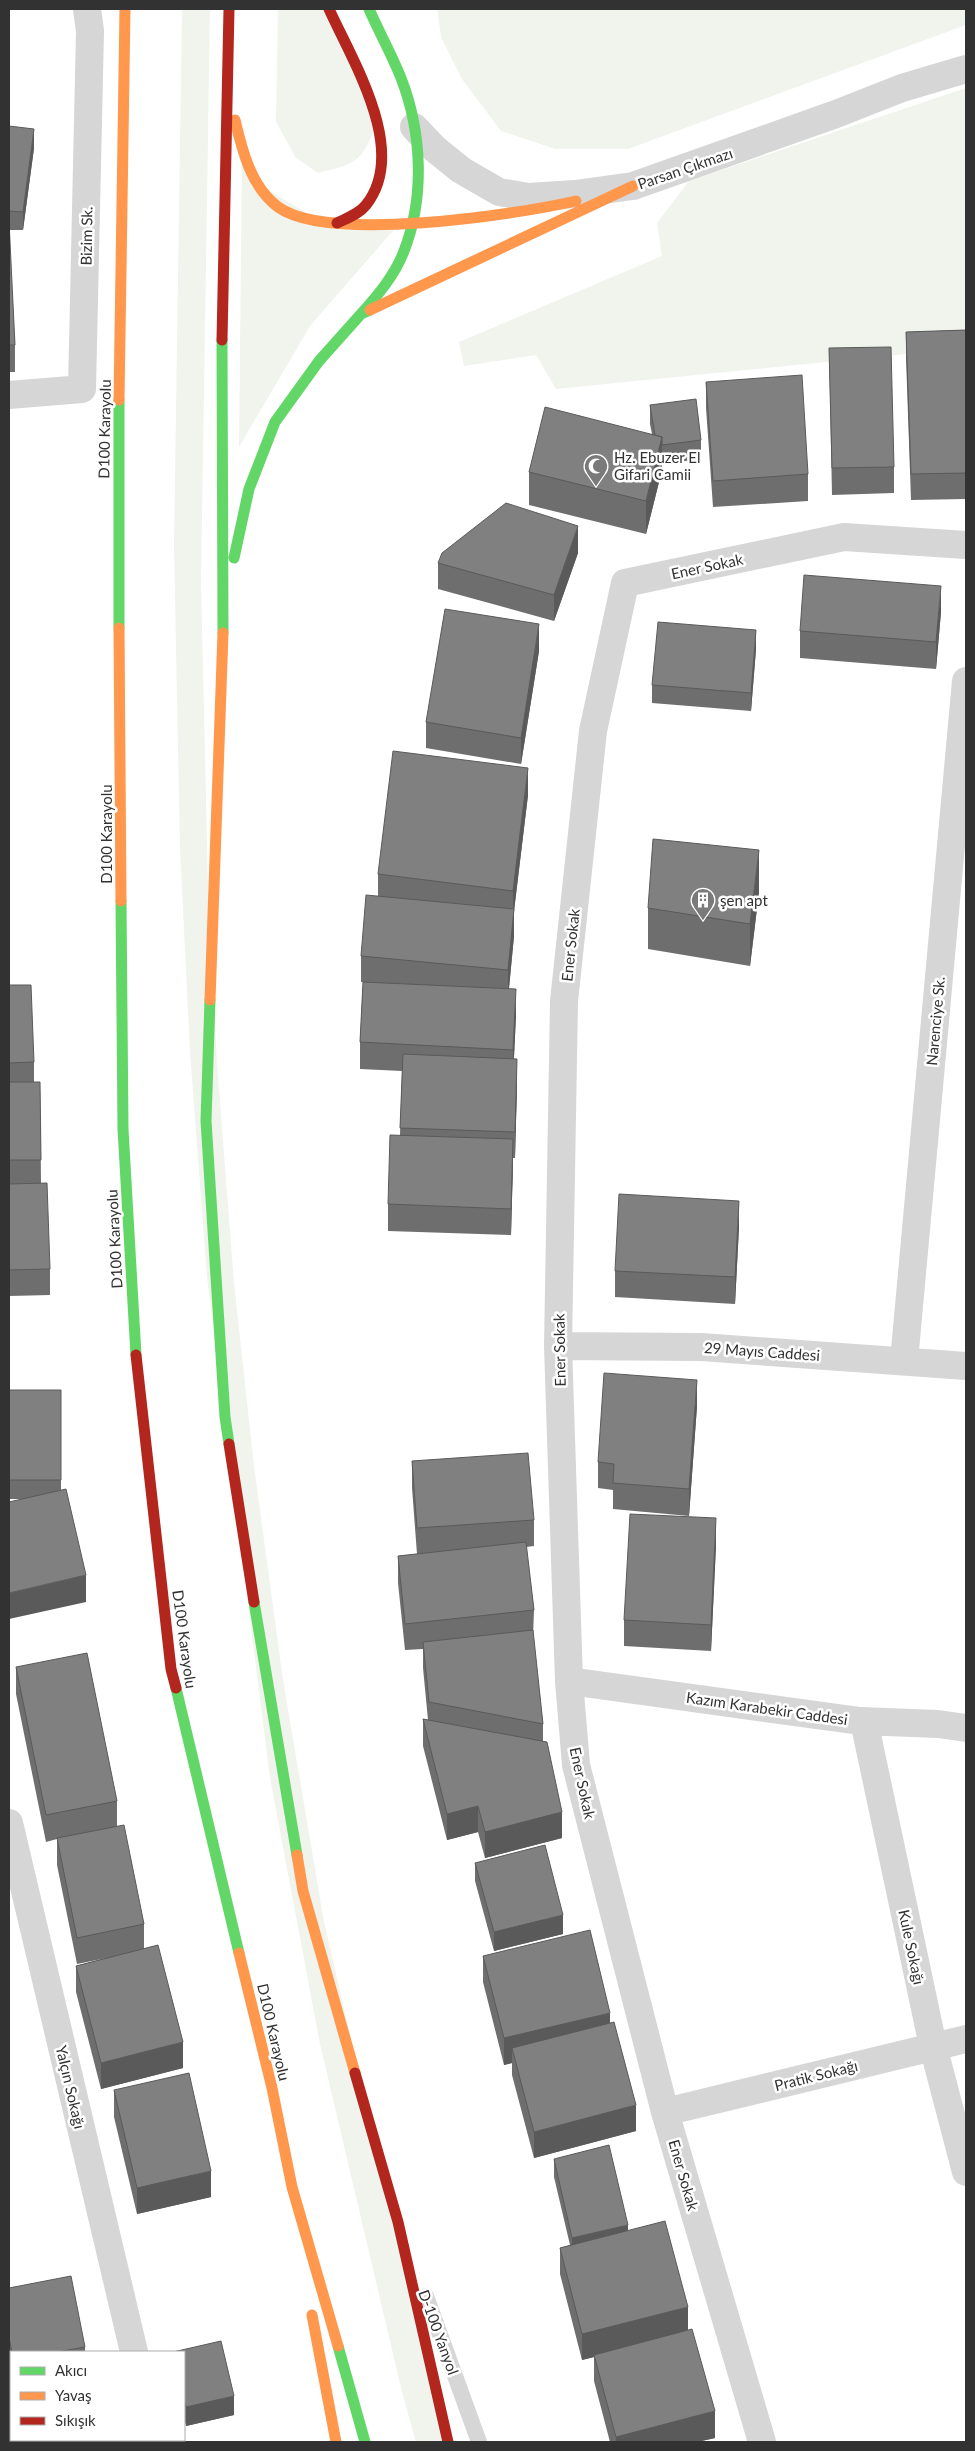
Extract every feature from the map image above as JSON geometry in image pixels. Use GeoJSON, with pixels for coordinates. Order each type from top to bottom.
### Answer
{"type":"FeatureCollection","features":[{"type":"Feature","properties":{"kind":"main road","name":"D100 Karayolu"},"geometry":{"type":"LineString","coordinates":[[125,9],[118,488],[123,1129],[136,1358],[171,1669],[272,2088],[292,2187],[365,2442]]}},
{"type":"Feature","properties":{"kind":"main road"},"geometry":{"type":"LineString","coordinates":[[230,9],[233,108],[242,149],[254,177],[266,196],[286,212],[315,223],[412,222],[466,219],[528,211],[633,186]]}},
{"type":"Feature","properties":{"kind":"main road"},"geometry":{"type":"LineString","coordinates":[[230,9],[221,364],[223,647],[206,1121],[224,1417],[270,1708],[303,1891],[398,2222],[448,2442]]}},
{"type":"Feature","properties":{"kind":"main road"},"geometry":{"type":"LineString","coordinates":[[329,9],[378,122],[382,159],[376,188],[368,204],[355,214],[337,223]]}},
{"type":"Feature","properties":{"kind":"main road"},"geometry":{"type":"LineString","coordinates":[[223,647],[228,591],[239,532],[249,489],[275,422],[319,361],[361,314],[392,275],[404,251],[412,222],[417,184],[416,135],[405,88],[368,9]]}},
{"type":"Feature","properties":{"kind":"main road"},"geometry":{"type":"LineString","coordinates":[[391,30],[394,65]]}},
{"type":"Feature","properties":{"kind":"main road"},"geometry":{"type":"LineString","coordinates":[[361,314],[633,186]]}},
{"type":"Feature","properties":{"kind":"main road"},"geometry":{"type":"LineString","coordinates":[[292,2187],[308,2285]]}},
{"type":"Feature","properties":{"kind":"main road"},"geometry":{"type":"LineString","coordinates":[[311,2304],[336,2442]]}},
{"type":"Feature","properties":{"kind":"street","name":"Bizim Sk."},"geometry":{"type":"LineString","coordinates":[[9,395],[82,389],[90,31],[87,9]]}},
{"type":"Feature","properties":{"kind":"street","name":"Parsan Çıkmazı"},"geometry":{"type":"LineString","coordinates":[[414,127],[435,149],[461,170],[499,192],[543,198],[633,186],[827,118],[902,88],[966,69]]}},
{"type":"Feature","properties":{"kind":"street","name":"Ener Sokak"},"geometry":{"type":"LineString","coordinates":[[762,2442],[665,2112],[576,1765],[569,1681],[558,1346],[564,1001],[593,732],[625,583],[844,537],[966,545]]}},
{"type":"Feature","properties":{"kind":"street","name":"Narenciye Sk."},"geometry":{"type":"LineString","coordinates":[[904,1361],[966,681]]}},
{"type":"Feature","properties":{"kind":"street","name":"29 Mayıs Caddesi"},"geometry":{"type":"LineString","coordinates":[[558,1346],[701,1347],[966,1366]]}},
{"type":"Feature","properties":{"kind":"street","name":"Kazım Karabekir Caddesi"},"geometry":{"type":"LineString","coordinates":[[569,1681],[864,1721],[938,1724],[966,1728]]}},
{"type":"Feature","properties":{"kind":"street","name":"Kule Sokağı"},"geometry":{"type":"LineString","coordinates":[[864,1721],[933,2046],[966,2172]]}},
{"type":"Feature","properties":{"kind":"street","name":"Yalçın Sokağı"},"geometry":{"type":"LineString","coordinates":[[9,1823],[134,2351]]}},
{"type":"Feature","properties":{"kind":"street","name":"Pratik Sokağı"},"geometry":{"type":"LineString","coordinates":[[665,2112],[966,2039]]}},
{"type":"Feature","properties":{"kind":"lane","name":"D-100 Yanyol"},"geometry":{"type":"LineString","coordinates":[[398,2222],[479,2442]]}},
{"type":"Feature","properties":{"kind":"shaded area"},"geometry":{"type":"Polygon","coordinates":[[[182,9],[210,9],[201,581],[208,887],[217,1063],[234,1283],[254,1466],[283,1680],[324,1922],[444,2442],[416,2442],[402,2392],[320,2044],[270,1778],[207,1277],[190,1052],[180,848],[174,546],[182,9]]]}},
{"type":"Feature","properties":{"kind":"shaded area"},"geometry":{"type":"Polygon","coordinates":[[[278,9],[331,9],[377,122],[362,153],[357,159],[342,167],[318,173],[296,158],[276,122],[278,9]]]}},
{"type":"Feature","properties":{"kind":"shaded area"},"geometry":{"type":"Polygon","coordinates":[[[437,9],[966,9],[966,25],[628,149],[555,149],[501,131],[462,79],[441,37],[437,9]]]}},
{"type":"Feature","properties":{"kind":"shaded area"},"geometry":{"type":"Polygon","coordinates":[[[966,88],[966,348],[556,389],[536,355],[464,366],[459,342],[662,256],[657,223],[689,181],[966,88]]]}},
{"type":"Feature","properties":{"kind":"shaded area"},"geometry":{"type":"Polygon","coordinates":[[[242,158],[260,185],[325,224],[404,218],[310,326],[239,447],[242,158]]]}},
{"type":"Feature","properties":{"kind":"building"},"geometry":{"type":"Polygon","coordinates":[[[9,126],[34,129],[23,212],[9,211],[9,126]]]}},
{"type":"Feature","properties":{"kind":"building"},"geometry":{"type":"Polygon","coordinates":[[[9,221],[15,345],[9,345],[9,221]]]}},
{"type":"Feature","properties":{"kind":"building"},"geometry":{"type":"Polygon","coordinates":[[[966,330],[966,473],[911,474],[906,332],[966,330]]]}},
{"type":"Feature","properties":{"kind":"building"},"geometry":{"type":"Polygon","coordinates":[[[891,347],[894,467],[832,468],[829,348],[891,347]]]}},
{"type":"Feature","properties":{"kind":"building"},"geometry":{"type":"Polygon","coordinates":[[[802,375],[808,474],[713,481],[706,382],[802,375]]]}},
{"type":"Feature","properties":{"kind":"building"},"geometry":{"type":"Polygon","coordinates":[[[696,399],[701,440],[662,445],[662,437],[655,435],[650,405],[696,399]]]}},
{"type":"Feature","properties":{"kind":"building"},"geometry":{"type":"Polygon","coordinates":[[[545,407],[662,437],[646,501],[529,472],[545,407]]]}},
{"type":"Feature","properties":{"kind":"building"},"geometry":{"type":"Polygon","coordinates":[[[506,503],[578,526],[554,595],[438,563],[442,553],[506,503]]]}},
{"type":"Feature","properties":{"kind":"building"},"geometry":{"type":"Polygon","coordinates":[[[804,575],[941,586],[936,642],[800,631],[804,575]]]}},
{"type":"Feature","properties":{"kind":"building"},"geometry":{"type":"Polygon","coordinates":[[[445,609],[539,624],[521,738],[426,722],[445,609]]]}},
{"type":"Feature","properties":{"kind":"building"},"geometry":{"type":"Polygon","coordinates":[[[658,622],[756,630],[751,693],[652,685],[658,622]]]}},
{"type":"Feature","properties":{"kind":"building"},"geometry":{"type":"Polygon","coordinates":[[[393,751],[528,768],[513,891],[378,874],[393,751]]]}},
{"type":"Feature","properties":{"kind":"building"},"geometry":{"type":"Polygon","coordinates":[[[653,839],[759,850],[750,924],[648,908],[653,839]]]}},
{"type":"Feature","properties":{"kind":"building"},"geometry":{"type":"Polygon","coordinates":[[[366,895],[514,909],[508,970],[361,956],[366,895]]]}},
{"type":"Feature","properties":{"kind":"building"},"geometry":{"type":"Polygon","coordinates":[[[363,982],[516,989],[513,1050],[360,1042],[363,982]]]}},
{"type":"Feature","properties":{"kind":"building"},"geometry":{"type":"Polygon","coordinates":[[[9,985],[31,985],[34,1062],[9,1063],[9,985]]]}},
{"type":"Feature","properties":{"kind":"building"},"geometry":{"type":"Polygon","coordinates":[[[403,1054],[517,1059],[515,1132],[400,1128],[403,1054]]]}},
{"type":"Feature","properties":{"kind":"building"},"geometry":{"type":"Polygon","coordinates":[[[9,1082],[40,1082],[41,1160],[9,1160],[9,1082]]]}},
{"type":"Feature","properties":{"kind":"building"},"geometry":{"type":"Polygon","coordinates":[[[390,1135],[513,1139],[511,1209],[388,1204],[390,1135]]]}},
{"type":"Feature","properties":{"kind":"building"},"geometry":{"type":"Polygon","coordinates":[[[47,1183],[50,1269],[9,1270],[9,1184],[47,1183]]]}},
{"type":"Feature","properties":{"kind":"building"},"geometry":{"type":"Polygon","coordinates":[[[619,1194],[739,1201],[735,1277],[615,1271],[619,1194]]]}},
{"type":"Feature","properties":{"kind":"building"},"geometry":{"type":"Polygon","coordinates":[[[604,1373],[697,1380],[689,1489],[613,1483],[614,1464],[598,1462],[604,1373]]]}},
{"type":"Feature","properties":{"kind":"building"},"geometry":{"type":"Polygon","coordinates":[[[9,1390],[61,1390],[61,1480],[9,1480],[9,1390]]]}},
{"type":"Feature","properties":{"kind":"building"},"geometry":{"type":"Polygon","coordinates":[[[528,1453],[534,1520],[417,1528],[412,1461],[528,1453]]]}},
{"type":"Feature","properties":{"kind":"building"},"geometry":{"type":"Polygon","coordinates":[[[66,1489],[86,1575],[9,1593],[9,1502],[66,1489]]]}},
{"type":"Feature","properties":{"kind":"building"},"geometry":{"type":"Polygon","coordinates":[[[630,1514],[716,1518],[711,1625],[624,1620],[630,1514]]]}},
{"type":"Feature","properties":{"kind":"building"},"geometry":{"type":"Polygon","coordinates":[[[526,1542],[534,1610],[405,1624],[398,1556],[526,1542]]]}},
{"type":"Feature","properties":{"kind":"building"},"geometry":{"type":"Polygon","coordinates":[[[533,1630],[543,1724],[429,1702],[423,1642],[533,1630]]]}},
{"type":"Feature","properties":{"kind":"building"},"geometry":{"type":"Polygon","coordinates":[[[87,1653],[117,1801],[46,1815],[16,1667],[87,1653]]]}},
{"type":"Feature","properties":{"kind":"building"},"geometry":{"type":"Polygon","coordinates":[[[423,1719],[547,1742],[562,1812],[485,1832],[478,1806],[447,1814],[423,1719]]]}},
{"type":"Feature","properties":{"kind":"building"},"geometry":{"type":"Polygon","coordinates":[[[124,1825],[144,1924],[77,1938],[57,1838],[124,1825]]]}},
{"type":"Feature","properties":{"kind":"building"},"geometry":{"type":"Polygon","coordinates":[[[545,1845],[563,1915],[494,1932],[475,1863],[545,1845]]]}},
{"type":"Feature","properties":{"kind":"building"},"geometry":{"type":"Polygon","coordinates":[[[590,1930],[610,2013],[504,2038],[483,1956],[590,1930]]]}},
{"type":"Feature","properties":{"kind":"building"},"geometry":{"type":"Polygon","coordinates":[[[158,1945],[183,2042],[101,2063],[76,1966],[158,1945]]]}},
{"type":"Feature","properties":{"kind":"building"},"geometry":{"type":"Polygon","coordinates":[[[614,2022],[636,2105],[534,2132],[512,2048],[614,2022]]]}},
{"type":"Feature","properties":{"kind":"building"},"geometry":{"type":"Polygon","coordinates":[[[189,2073],[211,2171],[137,2188],[114,2090],[189,2073]]]}},
{"type":"Feature","properties":{"kind":"building"},"geometry":{"type":"Polygon","coordinates":[[[609,2145],[628,2225],[572,2238],[554,2159],[609,2145]]]}},
{"type":"Feature","properties":{"kind":"building"},"geometry":{"type":"Polygon","coordinates":[[[665,2221],[688,2307],[582,2334],[560,2248],[665,2221]]]}},
{"type":"Feature","properties":{"kind":"building"},"geometry":{"type":"Polygon","coordinates":[[[71,2276],[85,2347],[63,2351],[12,2351],[9,2338],[9,2288],[71,2276]]]}},
{"type":"Feature","properties":{"kind":"building"},"geometry":{"type":"Polygon","coordinates":[[[692,2329],[715,2411],[616,2437],[594,2355],[692,2329]]]}},
{"type":"Feature","properties":{"kind":"building"},"geometry":{"type":"Polygon","coordinates":[[[221,2341],[234,2396],[186,2407],[185,2351],[177,2351],[221,2341]]]}},
{"type":"Feature","properties":{"kind":"traffic: fast"},"geometry":{"type":"LineString","coordinates":[[361,314],[386,284],[400,260],[411,230],[418,187],[417,142],[408,99],[401,78],[369,9]]}},
{"type":"Feature","properties":{"kind":"traffic: fast"},"geometry":{"type":"LineString","coordinates":[[234,558],[249,489],[275,422],[319,361],[361,314],[370,310]]}},
{"type":"Feature","properties":{"kind":"traffic: fast"},"geometry":{"type":"LineString","coordinates":[[222,340],[223,633]]}},
{"type":"Feature","properties":{"kind":"traffic: fast"},"geometry":{"type":"LineString","coordinates":[[119,400],[119,628]]}},
{"type":"Feature","properties":{"kind":"traffic: fast"},"geometry":{"type":"LineString","coordinates":[[121,901],[123,1129],[136,1355]]}},
{"type":"Feature","properties":{"kind":"traffic: fast"},"geometry":{"type":"LineString","coordinates":[[210,1000],[206,1121],[225,1417],[229,1444]]}},
{"type":"Feature","properties":{"kind":"traffic: fast"},"geometry":{"type":"LineString","coordinates":[[254,1602],[297,1855]]}},
{"type":"Feature","properties":{"kind":"traffic: fast"},"geometry":{"type":"LineString","coordinates":[[176,1688],[239,1953]]}},
{"type":"Feature","properties":{"kind":"traffic: fast"},"geometry":{"type":"LineString","coordinates":[[338,2346],[365,2442]]}},
{"type":"Feature","properties":{"kind":"traffic: slow"},"geometry":{"type":"LineString","coordinates":[[119,400],[125,9]]}},
{"type":"Feature","properties":{"kind":"traffic: slow"},"geometry":{"type":"LineString","coordinates":[[235,120],[254,179],[269,199],[278,207],[303,218],[337,223],[378,225],[422,223],[468,219],[576,201]]}},
{"type":"Feature","properties":{"kind":"traffic: slow"},"geometry":{"type":"LineString","coordinates":[[370,310],[633,186]]}},
{"type":"Feature","properties":{"kind":"traffic: slow"},"geometry":{"type":"LineString","coordinates":[[119,628],[121,901]]}},
{"type":"Feature","properties":{"kind":"traffic: slow"},"geometry":{"type":"LineString","coordinates":[[210,1000],[223,633]]}},
{"type":"Feature","properties":{"kind":"traffic: slow"},"geometry":{"type":"LineString","coordinates":[[297,1855],[303,1891],[355,2073]]}},
{"type":"Feature","properties":{"kind":"traffic: slow"},"geometry":{"type":"LineString","coordinates":[[239,1953],[272,2088],[292,2187],[338,2346]]}},
{"type":"Feature","properties":{"kind":"traffic: slow"},"geometry":{"type":"LineString","coordinates":[[312,2315],[336,2442]]}},
{"type":"Feature","properties":{"kind":"traffic: jam"},"geometry":{"type":"LineString","coordinates":[[222,340],[229,9]]}},
{"type":"Feature","properties":{"kind":"traffic: jam"},"geometry":{"type":"LineString","coordinates":[[329,9],[363,80],[373,107],[380,133],[382,159],[378,183],[366,205],[356,213],[337,223]]}},
{"type":"Feature","properties":{"kind":"traffic: jam"},"geometry":{"type":"LineString","coordinates":[[136,1355],[171,1669],[176,1688]]}},
{"type":"Feature","properties":{"kind":"traffic: jam"},"geometry":{"type":"LineString","coordinates":[[229,1444],[254,1602]]}},
{"type":"Feature","properties":{"kind":"traffic: jam"},"geometry":{"type":"LineString","coordinates":[[355,2073],[398,2222],[448,2442]]}},
{"type":"Feature","properties":{"kind":"place","name":"Hz. Ebuzer El Gifari Camii"},"geometry":{"type":"Point","coordinates":[596,487]}},
{"type":"Feature","properties":{"kind":"place","name":"şen apt"},"geometry":{"type":"Point","coordinates":[703,921]}}]}
